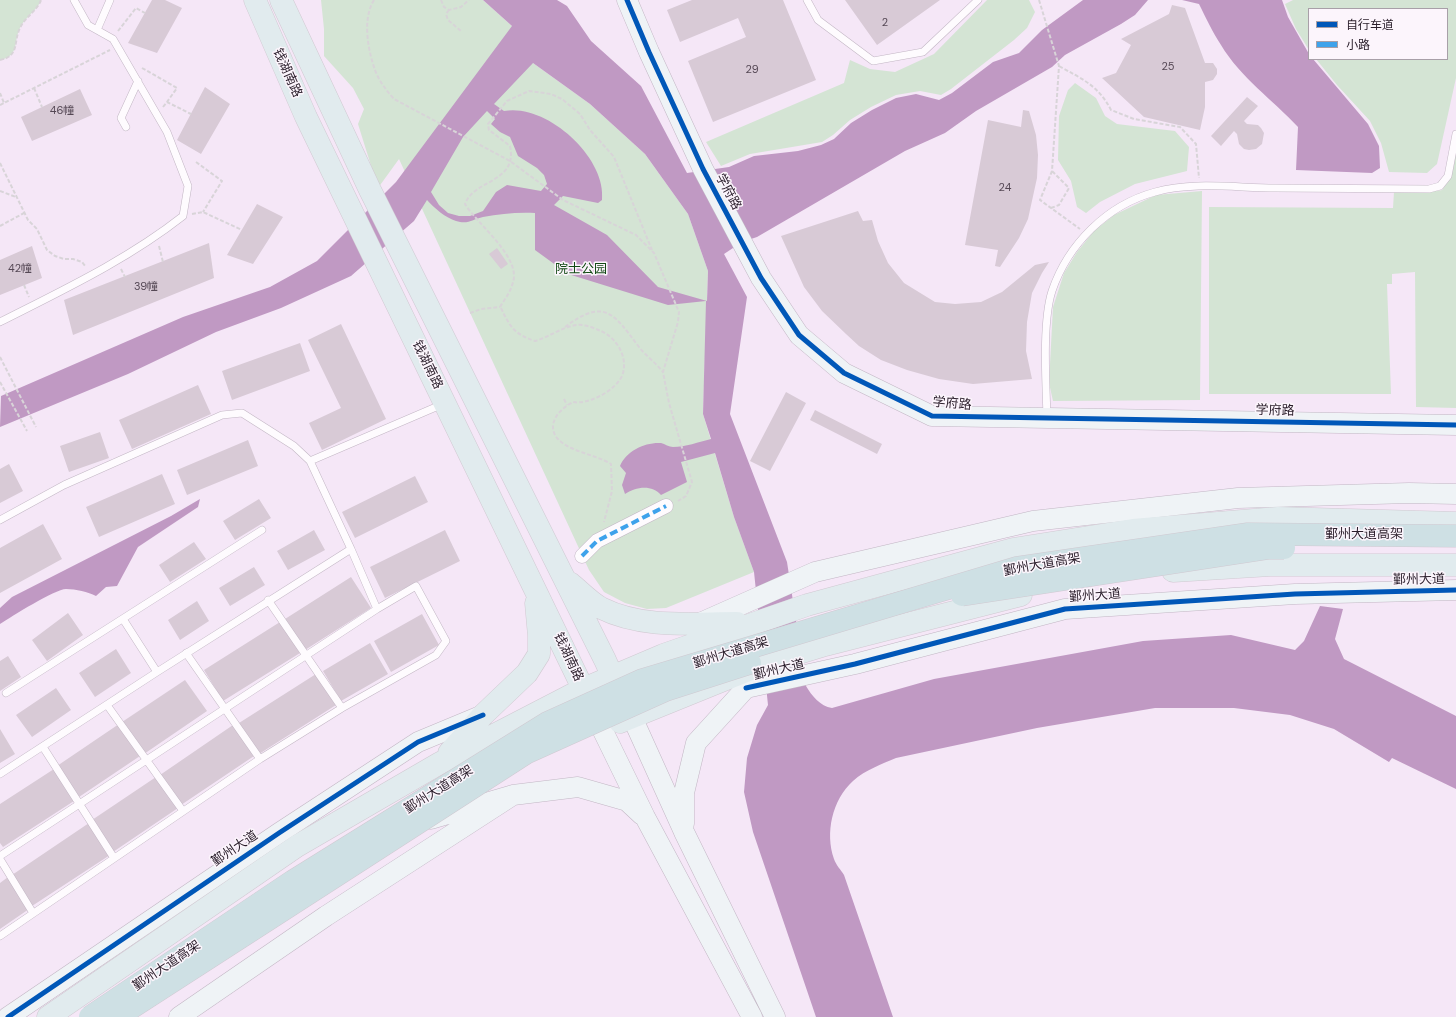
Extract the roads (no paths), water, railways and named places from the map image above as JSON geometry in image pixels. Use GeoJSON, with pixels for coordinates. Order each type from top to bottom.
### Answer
{"type":"FeatureCollection","features":[{"type":"Feature","properties":{"kind":"highway","name":"鄞州大道高架"},"geometry":{"type":"LineString","coordinates":[[90,1017],[293,882],[547,723],[642,680],[1016,568],[1248,534],[1456,536]]}},
{"type":"Feature","properties":{"kind":"highway","name":"鄞州大道高架"},"geometry":{"type":"LineString","coordinates":[[117,1017],[526,753],[666,690],[956,596],[1269,548],[1456,548]]}},
{"type":"Feature","properties":{"kind":"main road","name":"钱湖南路"},"geometry":{"type":"LineString","coordinates":[[255,0],[306,117],[446,403],[602,729]]}},
{"type":"Feature","properties":{"kind":"main road","name":"钱湖南路"},"geometry":{"type":"LineString","coordinates":[[281,0],[370,190],[632,717]]}},
{"type":"Feature","properties":{"kind":"main road"},"geometry":{"type":"LineString","coordinates":[[48,1017],[297,846],[440,763],[583,689],[612,678],[663,655],[806,605],[1013,549],[1133,530],[1278,518],[1456,523]]}},
{"type":"Feature","properties":{"kind":"main road","name":"鄞州大道"},"geometry":{"type":"LineString","coordinates":[[133,1017],[504,770],[763,664],[1004,598],[1147,572],[1270,565],[1456,565]]}},
{"type":"Feature","properties":{"kind":"main road"},"geometry":{"type":"LineString","coordinates":[[564,578],[600,607],[636,621],[699,624],[754,624]]}},
{"type":"Feature","properties":{"kind":"main road"},"geometry":{"type":"LineString","coordinates":[[440,763],[483,715],[528,673],[539,654],[535,588]]}},
{"type":"Feature","properties":{"kind":"street","name":"学府路"},"geometry":{"type":"LineString","coordinates":[[630,1],[649,52],[703,168],[761,278],[799,334],[844,373],[932,416],[1456,425]]}},
{"type":"Feature","properties":{"kind":"street"},"geometry":{"type":"LineString","coordinates":[[699,624],[815,572],[1033,521],[1238,498],[1409,493],[1456,494]]}},
{"type":"Feature","properties":{"kind":"street"},"geometry":{"type":"LineString","coordinates":[[582,556],[597,541],[666,506]]}},
{"type":"Feature","properties":{"kind":"street","name":"鄞州大道"},"geometry":{"type":"LineString","coordinates":[[746,688],[855,664],[1065,609],[1295,594],[1456,590]]}},
{"type":"Feature","properties":{"kind":"street"},"geometry":{"type":"LineString","coordinates":[[684,832],[684,793],[696,743],[746,688],[763,664]]}},
{"type":"Feature","properties":{"kind":"street","name":"鄞州大道"},"geometry":{"type":"LineString","coordinates":[[8,1017],[279,833],[418,742],[483,715]]}},
{"type":"Feature","properties":{"kind":"street"},"geometry":{"type":"LineString","coordinates":[[632,717],[684,832],[775,1017]]}},
{"type":"Feature","properties":{"kind":"street"},"geometry":{"type":"LineString","coordinates":[[602,729],[645,817],[752,1017]]}},
{"type":"Feature","properties":{"kind":"street"},"geometry":{"type":"LineString","coordinates":[[431,819],[513,795],[578,788],[626,801],[645,817]]}},
{"type":"Feature","properties":{"kind":"street"},"geometry":{"type":"LineString","coordinates":[[179,1017],[326,916],[513,795]]}},
{"type":"Feature","properties":{"kind":"lane"},"geometry":{"type":"LineString","coordinates":[[0,322],[93,275],[156,237],[183,216],[188,186],[167,132],[113,39],[88,25],[74,0]]}},
{"type":"Feature","properties":{"kind":"lane"},"geometry":{"type":"LineString","coordinates":[[97,30],[110,0]]}},
{"type":"Feature","properties":{"kind":"lane"},"geometry":{"type":"LineString","coordinates":[[807,0],[818,20],[873,61],[923,52],[978,0]]}},
{"type":"Feature","properties":{"kind":"lane"},"geometry":{"type":"LineString","coordinates":[[126,127],[121,118],[138,81]]}},
{"type":"Feature","properties":{"kind":"lane"},"geometry":{"type":"LineString","coordinates":[[1048,418],[1046,376],[1047,333],[1052,291],[1061,271],[1074,249],[1091,227],[1112,212],[1154,192],[1200,187],[1429,189],[1440,186],[1448,176],[1456,134]]}},
{"type":"Feature","properties":{"kind":"lane"},"geometry":{"type":"LineString","coordinates":[[310,461],[446,403]]}},
{"type":"Feature","properties":{"kind":"lane"},"geometry":{"type":"LineString","coordinates":[[0,520],[64,485],[222,415],[242,413],[294,446],[310,461],[377,609]]}},
{"type":"Feature","properties":{"kind":"lane"},"geometry":{"type":"LineString","coordinates":[[6,693],[262,530]]}},
{"type":"Feature","properties":{"kind":"lane"},"geometry":{"type":"LineString","coordinates":[[0,774],[44,747],[268,600],[351,549]]}},
{"type":"Feature","properties":{"kind":"lane"},"geometry":{"type":"LineString","coordinates":[[0,856],[306,655],[377,609],[416,586],[446,641],[436,655],[342,708],[260,759],[0,936]]}},
{"type":"Feature","properties":{"kind":"lane"},"geometry":{"type":"LineString","coordinates":[[268,600],[342,708]]}},
{"type":"Feature","properties":{"kind":"lane"},"geometry":{"type":"LineString","coordinates":[[123,619],[157,672]]}},
{"type":"Feature","properties":{"kind":"lane"},"geometry":{"type":"LineString","coordinates":[[186,653],[260,759]]}},
{"type":"Feature","properties":{"kind":"lane"},"geometry":{"type":"LineString","coordinates":[[107,705],[183,811]]}},
{"type":"Feature","properties":{"kind":"lane"},"geometry":{"type":"LineString","coordinates":[[44,747],[114,858]]}},
{"type":"Feature","properties":{"kind":"lane"},"geometry":{"type":"LineString","coordinates":[[0,859],[33,913]]}},
{"type":"Feature","properties":{"kind":"park label","name":"院士公园"},"geometry":{"type":"Point","coordinates":[581,270]}}]}
